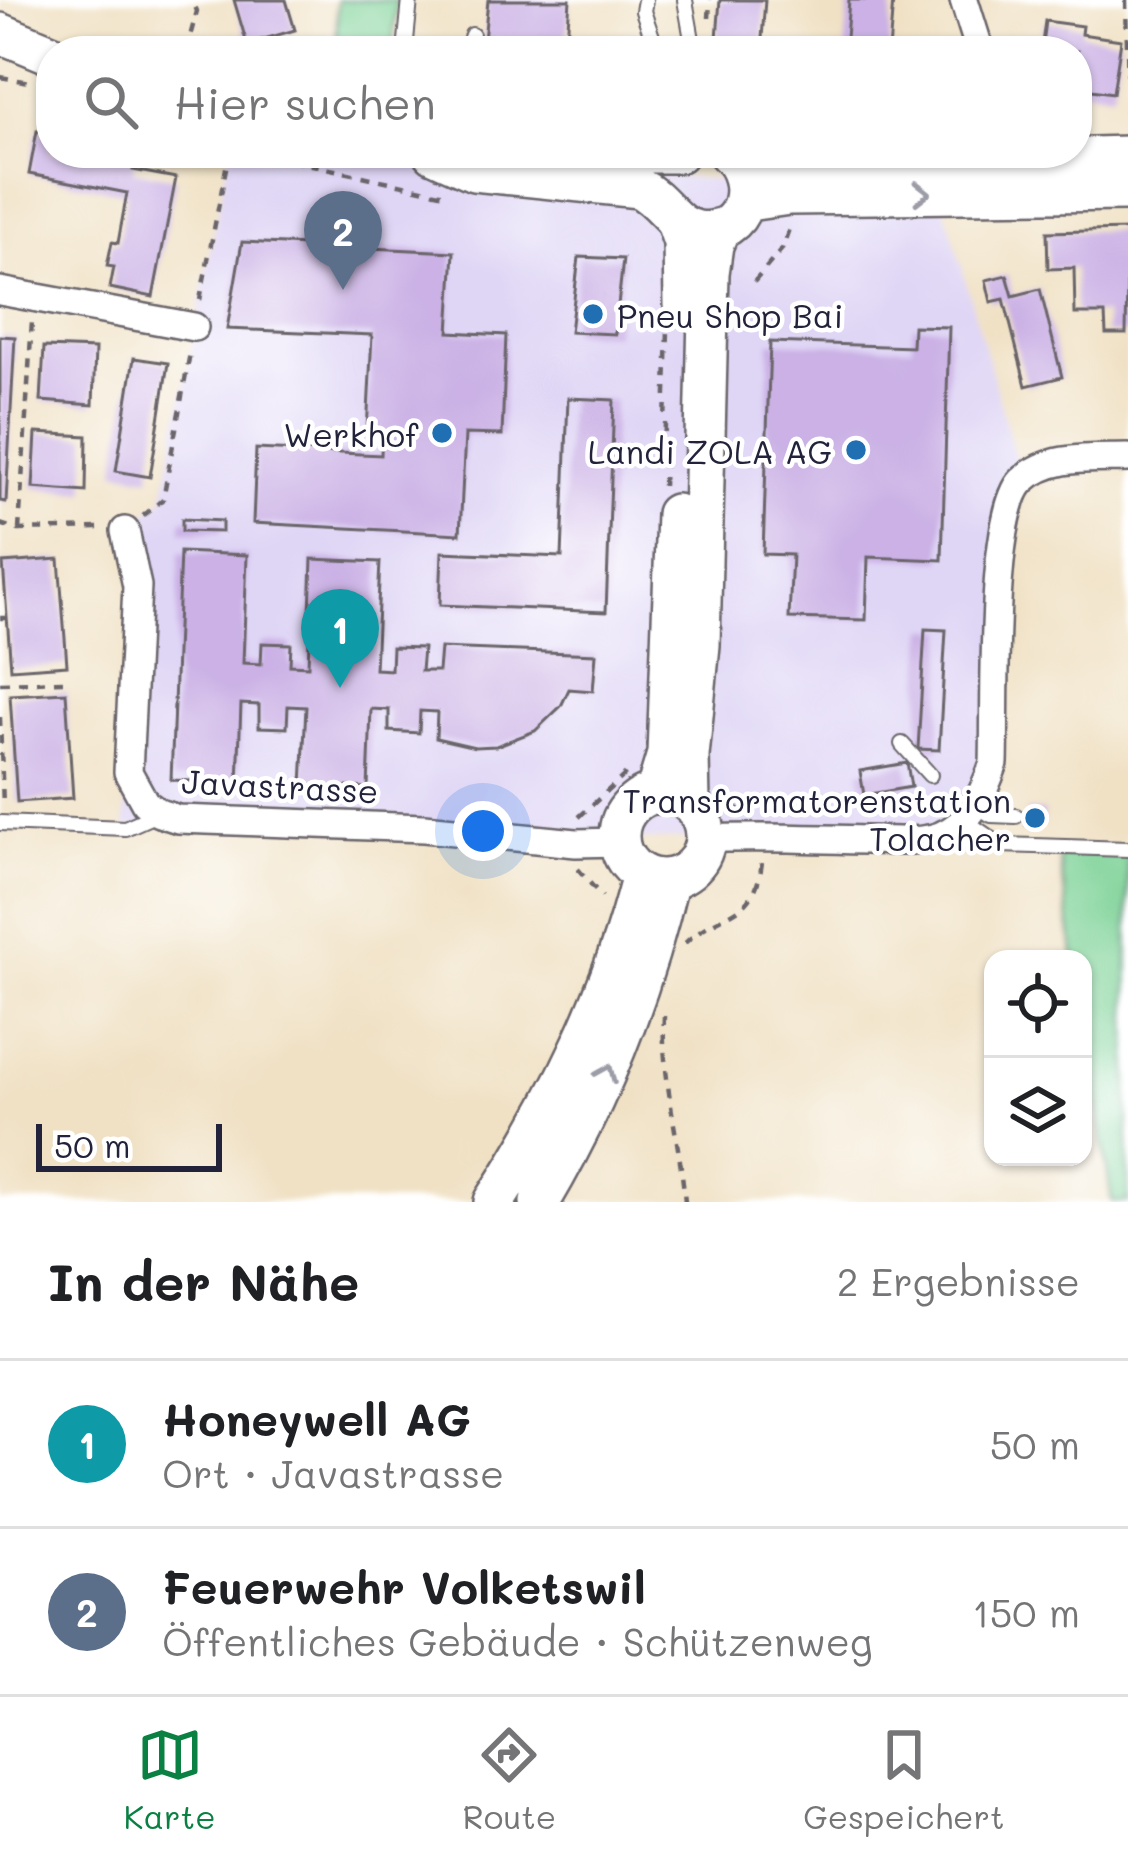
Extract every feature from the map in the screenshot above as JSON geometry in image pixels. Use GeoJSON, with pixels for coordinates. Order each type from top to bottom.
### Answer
{"type":"FeatureCollection","features":[{"type":"Feature","properties":{"kind":"main road"},"geometry":{"type":"LineString","coordinates":[[0,33],[36,64]]}},
{"type":"Feature","properties":{"kind":"main road"},"geometry":{"type":"LineString","coordinates":[[1092,158],[1128,156]]}},
{"type":"Feature","properties":{"kind":"main road"},"geometry":{"type":"LineString","coordinates":[[467,168],[639,188],[698,231],[733,187]]}},
{"type":"Feature","properties":{"kind":"main road"},"geometry":{"type":"LineString","coordinates":[[494,1202],[560,1095],[656,877],[698,860],[672,800],[667,754],[685,272],[683,242],[669,212],[662,175],[667,168]]}},
{"type":"Feature","properties":{"kind":"main road"},"geometry":{"type":"LineString","coordinates":[[733,187],[789,194],[955,168]]}},
{"type":"Feature","properties":{"kind":"main road"},"geometry":{"type":"LineString","coordinates":[[1003,168],[1128,191]]}},
{"type":"Feature","properties":{"kind":"main road"},"geometry":{"type":"LineString","coordinates":[[672,800],[689,756],[700,645],[709,273],[713,245],[733,187]]}},
{"type":"Feature","properties":{"kind":"main road"},"geometry":{"type":"LineString","coordinates":[[656,877],[631,866],[619,842],[620,829],[632,806],[672,800]]}},
{"type":"Feature","properties":{"kind":"main road"},"geometry":{"type":"LineString","coordinates":[[540,1202],[578,1136],[624,1032],[656,877]]}},
{"type":"Feature","properties":{"kind":"street"},"geometry":{"type":"LineString","coordinates":[[964,0],[975,36]]}},
{"type":"Feature","properties":{"kind":"street"},"geometry":{"type":"LineString","coordinates":[[0,291],[194,327]]}},
{"type":"Feature","properties":{"kind":"street"},"geometry":{"type":"LineString","coordinates":[[672,800],[759,836],[915,841],[941,836],[984,795],[994,763],[1001,536],[1009,506],[1022,481],[1042,468],[1064,460],[1128,458]]}},
{"type":"Feature","properties":{"kind":"street","name":"Javastrasse"},"geometry":{"type":"LineString","coordinates":[[125,531],[136,586],[128,772],[134,788],[159,813],[178,819],[424,828],[576,843],[619,842]]}},
{"type":"Feature","properties":{"kind":"lane"},"geometry":{"type":"LineString","coordinates":[[407,36],[410,0]]}},
{"type":"Feature","properties":{"kind":"lane"},"geometry":{"type":"LineString","coordinates":[[644,0],[652,36]]}},
{"type":"Feature","properties":{"kind":"lane"},"geometry":{"type":"LineString","coordinates":[[685,0],[691,36]]}},
{"type":"Feature","properties":{"kind":"lane"},"geometry":{"type":"LineString","coordinates":[[902,744],[930,775]]}},
{"type":"Feature","properties":{"kind":"lane"},"geometry":{"type":"LineString","coordinates":[[970,812],[1016,816]]}},
{"type":"Feature","properties":{"kind":"lane"},"geometry":{"type":"LineString","coordinates":[[970,812],[1000,845],[1128,849]]}},
{"type":"Feature","properties":{"kind":"lane"},"geometry":{"type":"LineString","coordinates":[[0,823],[125,828],[159,813]]}},
{"type":"Feature","properties":{"kind":"path"},"geometry":{"type":"LineString","coordinates":[[190,36],[197,11],[192,0]]}},
{"type":"Feature","properties":{"kind":"path"},"geometry":{"type":"LineString","coordinates":[[1125,0],[1128,94]]}},
{"type":"Feature","properties":{"kind":"path"},"geometry":{"type":"LineString","coordinates":[[0,76],[36,70]]}},
{"type":"Feature","properties":{"kind":"path"},"geometry":{"type":"LineString","coordinates":[[754,282],[782,249],[792,214]]}},
{"type":"Feature","properties":{"kind":"path"},"geometry":{"type":"LineString","coordinates":[[19,530],[33,298]]}},
{"type":"Feature","properties":{"kind":"path"},"geometry":{"type":"LineString","coordinates":[[663,497],[668,320]]}},
{"type":"Feature","properties":{"kind":"path"},"geometry":{"type":"LineString","coordinates":[[0,524],[19,530],[87,526]]}},
{"type":"Feature","properties":{"kind":"path"},"geometry":{"type":"LineString","coordinates":[[0,682],[65,681]]}},
{"type":"Feature","properties":{"kind":"path"},"geometry":{"type":"LineString","coordinates":[[0,717],[3,801]]}},
{"type":"Feature","properties":{"kind":"path"},"geometry":{"type":"LineString","coordinates":[[2,751],[14,751]]}},
{"type":"Feature","properties":{"kind":"path"},"geometry":{"type":"LineString","coordinates":[[610,906],[577,868],[580,813],[672,800]]}},
{"type":"Feature","properties":{"kind":"path"},"geometry":{"type":"LineString","coordinates":[[684,945],[714,920],[741,910],[758,890],[759,836]]}},
{"type":"Feature","properties":{"kind":"path"},"geometry":{"type":"LineString","coordinates":[[664,1003],[663,1037],[685,1202]]}},
{"type":"Feature","properties":{"kind":"shaded area"},"geometry":{"type":"Polygon","coordinates":[[[226,168],[594,168],[746,183],[879,168],[934,168],[1022,481],[984,795],[915,841],[759,836],[576,843],[178,819],[125,828],[137,586],[125,531],[163,499],[226,168]]]}},
{"type":"Feature","properties":{"kind":"green space"},"geometry":{"type":"Polygon","coordinates":[[[337,0],[397,0],[393,36],[337,36],[337,0]]]}},
{"type":"Feature","properties":{"kind":"green space"},"geometry":{"type":"Polygon","coordinates":[[[1058,849],[1128,849],[1128,1202],[1112,1202],[1092,1071],[1092,950],[1074,950],[1058,849]]]}},
{"type":"Feature","properties":{"kind":"building"},"geometry":{"type":"Polygon","coordinates":[[[234,0],[286,0],[295,30],[245,36],[234,0]]]}},
{"type":"Feature","properties":{"kind":"building"},"geometry":{"type":"Polygon","coordinates":[[[488,0],[570,0],[567,36],[484,36],[488,0]]]}},
{"type":"Feature","properties":{"kind":"building"},"geometry":{"type":"Polygon","coordinates":[[[720,0],[765,0],[762,36],[717,36],[720,0]]]}},
{"type":"Feature","properties":{"kind":"building"},"geometry":{"type":"Polygon","coordinates":[[[849,0],[893,0],[890,36],[846,36],[849,0]]]}},
{"type":"Feature","properties":{"kind":"building"},"geometry":{"type":"Polygon","coordinates":[[[1045,21],[1082,26],[1081,34],[1121,40],[1113,93],[1092,90],[1092,36],[1043,36],[1045,21]]]}},
{"type":"Feature","properties":{"kind":"building"},"geometry":{"type":"Polygon","coordinates":[[[36,136],[36,168],[133,168],[176,178],[153,297],[110,288],[114,267],[107,266],[112,242],[118,243],[127,193],[29,174],[36,136]]]}},
{"type":"Feature","properties":{"kind":"building"},"geometry":{"type":"Polygon","coordinates":[[[1128,230],[1126,334],[1106,334],[1105,314],[1075,314],[1074,268],[1048,269],[1047,232],[1128,230]]]}},
{"type":"Feature","properties":{"kind":"building","name":"Werkhof"},"geometry":{"type":"Polygon","coordinates":[[[242,242],[454,252],[449,332],[506,335],[502,435],[465,434],[460,534],[253,523],[256,449],[381,455],[382,432],[367,432],[372,335],[227,329],[242,242]]]}},
{"type":"Feature","properties":{"kind":"building","name":"Pneu Shop Bai"},"geometry":{"type":"Polygon","coordinates":[[[579,257],[623,259],[615,334],[570,332],[579,257]]]}},
{"type":"Feature","properties":{"kind":"building"},"geometry":{"type":"Polygon","coordinates":[[[1007,275],[1013,296],[1040,289],[1062,377],[1026,386],[1004,299],[991,302],[986,280],[1007,275]]]}},
{"type":"Feature","properties":{"kind":"building","name":"Landi ZOLA AG"},"geometry":{"type":"Polygon","coordinates":[[[913,326],[949,327],[942,560],[868,557],[866,620],[789,618],[792,555],[763,554],[770,342],[912,347],[913,326]]]}},
{"type":"Feature","properties":{"kind":"building"},"geometry":{"type":"Polygon","coordinates":[[[0,336],[15,337],[6,502],[0,501],[0,336]]]}},
{"type":"Feature","properties":{"kind":"building"},"geometry":{"type":"Polygon","coordinates":[[[44,347],[95,349],[93,405],[41,401],[44,347]]]}},
{"type":"Feature","properties":{"kind":"building"},"geometry":{"type":"Polygon","coordinates":[[[134,358],[168,363],[150,477],[116,471],[134,358]]]}},
{"type":"Feature","properties":{"kind":"building"},"geometry":{"type":"Polygon","coordinates":[[[568,398],[614,400],[606,612],[440,605],[442,552],[562,557],[568,398]]]}},
{"type":"Feature","properties":{"kind":"building"},"geometry":{"type":"Polygon","coordinates":[[[36,433],[87,436],[86,492],[33,488],[36,433]]]}},
{"type":"Feature","properties":{"kind":"building"},"geometry":{"type":"Polygon","coordinates":[[[182,519],[222,521],[222,532],[182,531],[182,519]]]}},
{"type":"Feature","properties":{"kind":"building"},"geometry":{"type":"Polygon","coordinates":[[[180,552],[247,555],[243,663],[261,664],[262,643],[291,644],[290,665],[308,666],[312,559],[380,562],[375,669],[391,670],[392,647],[423,648],[421,671],[438,671],[440,648],[596,654],[593,691],[569,689],[561,706],[535,731],[496,746],[475,747],[436,738],[437,712],[420,711],[419,733],[389,731],[389,710],[371,709],[368,788],[302,785],[306,707],[288,706],[287,728],[259,727],[259,705],[241,704],[238,783],[171,780],[180,552]]]}},
{"type":"Feature","properties":{"kind":"building"},"geometry":{"type":"Polygon","coordinates":[[[59,559],[67,665],[11,669],[3,563],[59,559]]]}},
{"type":"Feature","properties":{"kind":"building"},"geometry":{"type":"Polygon","coordinates":[[[925,629],[946,630],[939,750],[918,749],[925,629]]]}},
{"type":"Feature","properties":{"kind":"building"},"geometry":{"type":"Polygon","coordinates":[[[66,692],[73,798],[17,802],[10,695],[66,692]]]}},
{"type":"Feature","properties":{"kind":"building"},"geometry":{"type":"Polygon","coordinates":[[[907,763],[911,787],[864,795],[860,771],[907,763]]]}},
{"type":"Feature","properties":{"kind":"building","name":"Transformatorenstation Tolacher"},"geometry":{"type":"Polygon","coordinates":[[[1026,811],[1044,811],[1043,825],[1026,825],[1026,811]]]}},
{"type":"Feature","properties":{"kind":"place","name":"Feuerwehr Volketswil"},"geometry":{"type":"Point","coordinates":[343,290]}},
{"type":"Feature","properties":{"kind":"place","name":"Pneu Shop Bai"},"geometry":{"type":"Point","coordinates":[593,314]}},
{"type":"Feature","properties":{"kind":"place","name":"Werkhof"},"geometry":{"type":"Point","coordinates":[442,433]}},
{"type":"Feature","properties":{"kind":"place","name":"Landi ZOLA AG"},"geometry":{"type":"Point","coordinates":[856,450]}},
{"type":"Feature","properties":{"kind":"place","name":"Honeywell AG"},"geometry":{"type":"Point","coordinates":[340,688]}},
{"type":"Feature","properties":{"kind":"place","name":"Transformatorenstation Tolacher"},"geometry":{"type":"Point","coordinates":[1035,818]}}]}
